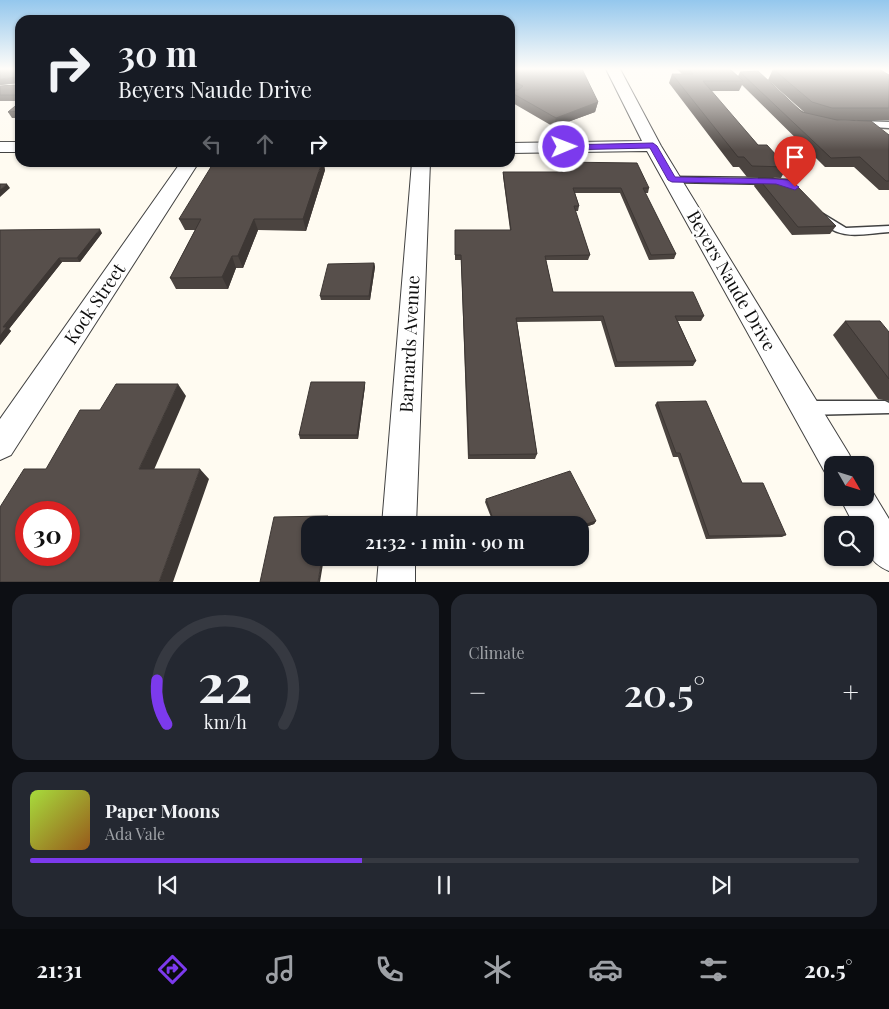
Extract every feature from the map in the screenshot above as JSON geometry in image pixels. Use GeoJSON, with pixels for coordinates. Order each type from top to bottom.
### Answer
{"type":"FeatureCollection","features":[{"type":"Feature","properties":{"kind":"street","name":"Beyers Naude Drive"},"geometry":{"type":"LineString","coordinates":[[627,96],[672,180],[833,456]]}},
{"type":"Feature","properties":{"kind":"street"},"geometry":{"type":"LineString","coordinates":[[515,148],[653,146]]}},
{"type":"Feature","properties":{"kind":"street"},"geometry":{"type":"LineString","coordinates":[[0,147],[15,147]]}},
{"type":"Feature","properties":{"kind":"street","name":"Kock Street"},"geometry":{"type":"LineString","coordinates":[[0,445],[187,167]]}},
{"type":"Feature","properties":{"kind":"street","name":"Barnards Avenue"},"geometry":{"type":"LineString","coordinates":[[400,516],[421,167]]}},
{"type":"Feature","properties":{"kind":"street"},"geometry":{"type":"LineString","coordinates":[[862,506],[889,553]]}},
{"type":"Feature","properties":{"kind":"street"},"geometry":{"type":"LineString","coordinates":[[396,582],[397,566]]}},
{"type":"Feature","properties":{"kind":"lane"},"geometry":{"type":"LineString","coordinates":[[849,124],[889,125]]}},
{"type":"Feature","properties":{"kind":"lane"},"geometry":{"type":"LineString","coordinates":[[672,180],[785,182]]}},
{"type":"Feature","properties":{"kind":"lane"},"geometry":{"type":"LineString","coordinates":[[815,208],[832,226],[844,232],[889,229]]}},
{"type":"Feature","properties":{"kind":"lane"},"geometry":{"type":"LineString","coordinates":[[805,408],[884,408]]}},
{"type":"Feature","properties":{"kind":"building"},"geometry":{"type":"Polygon","coordinates":[[[518,96],[595,96],[598,102],[556,118],[518,96]]]}},
{"type":"Feature","properties":{"kind":"building"},"geometry":{"type":"Polygon","coordinates":[[[690,96],[716,96],[758,145],[767,145],[787,167],[752,166],[744,157],[738,157],[690,96]]]}},
{"type":"Feature","properties":{"kind":"building"},"geometry":{"type":"Polygon","coordinates":[[[766,96],[785,96],[802,112],[837,120],[871,121],[889,135],[889,181],[886,181],[860,157],[831,158],[766,96]]]}},
{"type":"Feature","properties":{"kind":"building"},"geometry":{"type":"Polygon","coordinates":[[[805,96],[889,96],[889,108],[832,108],[812,102],[805,96]]]}},
{"type":"Feature","properties":{"kind":"building"},"geometry":{"type":"Polygon","coordinates":[[[15,106],[15,111],[8,112],[15,106]]]}},
{"type":"Feature","properties":{"kind":"building"},"geometry":{"type":"Polygon","coordinates":[[[560,162],[637,163],[649,188],[643,188],[676,254],[651,255],[621,188],[573,188],[579,206],[574,206],[590,255],[545,256],[553,292],[693,292],[704,316],[675,316],[696,361],[617,362],[603,316],[516,318],[537,454],[469,455],[461,255],[455,255],[455,230],[511,230],[503,172],[563,172],[560,162]]]}},
{"type":"Feature","properties":{"kind":"building"},"geometry":{"type":"Polygon","coordinates":[[[211,167],[320,167],[303,219],[254,219],[238,256],[232,256],[222,277],[170,278],[201,219],[179,219],[211,167]]]}},
{"type":"Feature","properties":{"kind":"building"},"geometry":{"type":"Polygon","coordinates":[[[758,178],[787,179],[794,183],[836,226],[798,227],[758,178]]]}},
{"type":"Feature","properties":{"kind":"building"},"geometry":{"type":"Polygon","coordinates":[[[0,184],[7,184],[0,190],[0,184]]]}},
{"type":"Feature","properties":{"kind":"building"},"geometry":{"type":"Polygon","coordinates":[[[100,229],[77,258],[59,258],[3,327],[7,327],[0,336],[0,230],[100,229]]]}},
{"type":"Feature","properties":{"kind":"building"},"geometry":{"type":"Polygon","coordinates":[[[374,263],[369,296],[320,296],[328,264],[374,263]]]}},
{"type":"Feature","properties":{"kind":"building"},"geometry":{"type":"Polygon","coordinates":[[[845,321],[880,321],[889,332],[889,379],[845,321]]]}},
{"type":"Feature","properties":{"kind":"building"},"geometry":{"type":"Polygon","coordinates":[[[311,382],[365,382],[357,435],[299,435],[311,382]]]}},
{"type":"Feature","properties":{"kind":"building"},"geometry":{"type":"Polygon","coordinates":[[[116,384],[178,384],[139,469],[200,469],[159,582],[0,582],[0,507],[24,469],[46,469],[80,410],[100,410],[116,384]]]}},
{"type":"Feature","properties":{"kind":"building"},"geometry":{"type":"Polygon","coordinates":[[[706,401],[742,483],[763,483],[786,535],[709,536],[680,453],[676,453],[657,402],[706,401]]]}},
{"type":"Feature","properties":{"kind":"building"},"geometry":{"type":"Polygon","coordinates":[[[570,471],[596,521],[589,523],[589,516],[492,516],[486,499],[570,471]]]}},
{"type":"Feature","properties":{"kind":"building"},"geometry":{"type":"Polygon","coordinates":[[[301,516],[301,566],[321,566],[318,582],[260,582],[274,517],[301,516]]]}},
{"type":"Feature","properties":{"kind":"route"},"geometry":{"type":"LineString","coordinates":[[564,147],[653,146],[672,180],[785,182],[795,187]]}}]}
